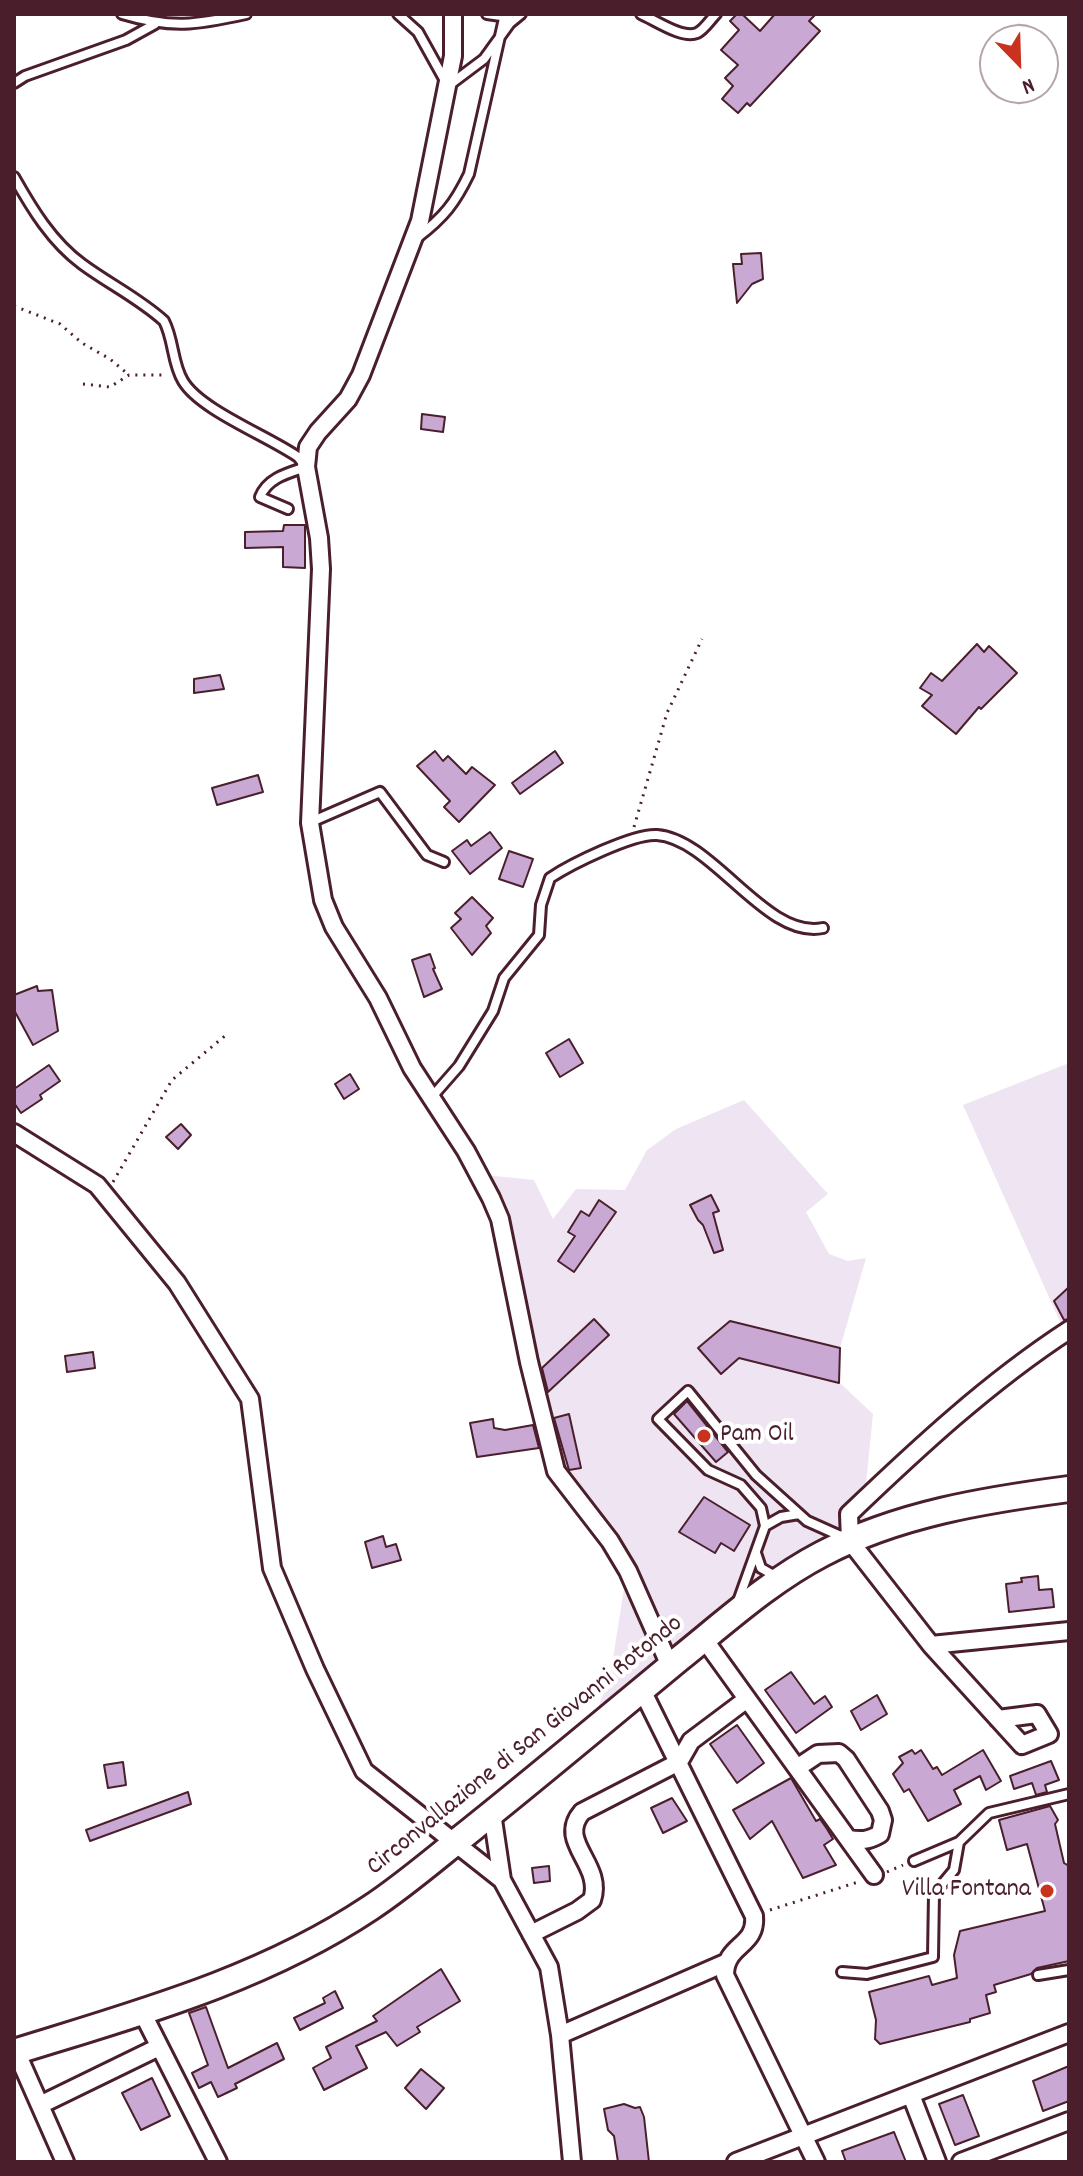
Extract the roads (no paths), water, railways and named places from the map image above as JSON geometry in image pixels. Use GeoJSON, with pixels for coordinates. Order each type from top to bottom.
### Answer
{"type":"FeatureCollection","features":[{"type":"Feature","properties":{"kind":"main road","name":"Circonvallazione di San Giovanni Rotondo"},"geometry":{"type":"LineString","coordinates":[[15,2052],[142,2012],[257,1970],[371,1908],[733,1616],[781,1579],[822,1553],[936,1512],[1069,1489]]}},
{"type":"Feature","properties":{"kind":"street"},"geometry":{"type":"LineString","coordinates":[[453,14],[453,56],[420,221],[361,375],[348,399],[308,447],[306,467],[319,538],[321,569],[310,823],[323,900],[334,927],[378,998],[412,1068],[466,1151],[500,1219],[529,1362],[556,1471],[610,1541],[628,1571],[670,1666]]}},
{"type":"Feature","properties":{"kind":"street"},"geometry":{"type":"LineString","coordinates":[[14,1133],[97,1185],[106,1195],[177,1283],[250,1399],[272,1568],[315,1669],[364,1771],[502,1880]]}},
{"type":"Feature","properties":{"kind":"street"},"geometry":{"type":"LineString","coordinates":[[998,1719],[931,1645],[850,1541],[849,1514],[971,1403],[1031,1355],[1069,1330]]}},
{"type":"Feature","properties":{"kind":"street"},"geometry":{"type":"LineString","coordinates":[[931,1645],[1069,1631]]}},
{"type":"Feature","properties":{"kind":"street"},"geometry":{"type":"LineString","coordinates":[[704,1639],[874,1875]]}},
{"type":"Feature","properties":{"kind":"street"},"geometry":{"type":"LineString","coordinates":[[642,1690],[754,1916],[751,1935],[728,1956],[725,1963],[728,1985],[816,2162]]}},
{"type":"Feature","properties":{"kind":"street"},"geometry":{"type":"LineString","coordinates":[[531,1934],[592,1900],[595,1882],[572,1830],[582,1812],[679,1762],[691,1741],[747,1699]]}},
{"type":"Feature","properties":{"kind":"street"},"geometry":{"type":"LineString","coordinates":[[797,1768],[818,1754],[839,1753],[846,1759],[883,1820],[880,1834],[871,1839],[848,1839]]}},
{"type":"Feature","properties":{"kind":"street"},"geometry":{"type":"LineString","coordinates":[[492,1813],[502,1880],[549,1967],[560,2035],[572,2162]]}},
{"type":"Feature","properties":{"kind":"street"},"geometry":{"type":"LineString","coordinates":[[560,2035],[725,1963]]}},
{"type":"Feature","properties":{"kind":"street"},"geometry":{"type":"LineString","coordinates":[[142,2012],[218,2162]]}},
{"type":"Feature","properties":{"kind":"street"},"geometry":{"type":"LineString","coordinates":[[736,2162],[1069,2033]]}},
{"type":"Feature","properties":{"kind":"street"},"geometry":{"type":"LineString","coordinates":[[40,2105],[159,2047]]}},
{"type":"Feature","properties":{"kind":"street"},"geometry":{"type":"LineString","coordinates":[[15,2052],[65,2162]]}},
{"type":"Feature","properties":{"kind":"street"},"geometry":{"type":"LineString","coordinates":[[911,2095],[937,2162]]}},
{"type":"Feature","properties":{"kind":"street"},"geometry":{"type":"LineString","coordinates":[[961,2162],[1069,2121]]}},
{"type":"Feature","properties":{"kind":"lane"},"geometry":{"type":"LineString","coordinates":[[122,14],[155,24],[196,24],[246,14]]}},
{"type":"Feature","properties":{"kind":"lane"},"geometry":{"type":"LineString","coordinates":[[398,14],[418,32],[448,86],[484,59],[521,14],[487,14]]}},
{"type":"Feature","properties":{"kind":"lane"},"geometry":{"type":"LineString","coordinates":[[641,14],[684,33],[694,34],[701,31],[716,14]]}},
{"type":"Feature","properties":{"kind":"lane"},"geometry":{"type":"LineString","coordinates":[[411,242],[443,218],[469,174],[505,16]]}},
{"type":"Feature","properties":{"kind":"lane"},"geometry":{"type":"LineString","coordinates":[[14,83],[25,76],[126,40],[155,24]]}},
{"type":"Feature","properties":{"kind":"lane"},"geometry":{"type":"LineString","coordinates":[[14,177],[61,246],[164,321],[170,332],[181,379],[189,390],[290,452],[306,467],[283,475],[262,491],[260,497],[288,509]]}},
{"type":"Feature","properties":{"kind":"lane"},"geometry":{"type":"LineString","coordinates":[[310,823],[380,792],[427,855],[444,862]]}},
{"type":"Feature","properties":{"kind":"lane"},"geometry":{"type":"LineString","coordinates":[[431,1099],[459,1066],[493,1011],[504,978],[539,935],[541,905],[550,878],[584,859],[642,835],[673,838],[795,928],[812,931],[823,928]]}},
{"type":"Feature","properties":{"kind":"lane"},"geometry":{"type":"LineString","coordinates":[[733,1616],[765,1526],[761,1508],[741,1485],[708,1470],[658,1419],[688,1391],[756,1475],[807,1521],[850,1541]]}},
{"type":"Feature","properties":{"kind":"lane"},"geometry":{"type":"LineString","coordinates":[[765,1526],[781,1517],[799,1514]]}},
{"type":"Feature","properties":{"kind":"lane"},"geometry":{"type":"LineString","coordinates":[[755,1553],[761,1568],[781,1579]]}},
{"type":"Feature","properties":{"kind":"lane"},"geometry":{"type":"LineString","coordinates":[[914,1861],[959,1842],[989,1813],[1069,1794]]}},
{"type":"Feature","properties":{"kind":"lane"},"geometry":{"type":"LineString","coordinates":[[842,1972],[867,1974],[933,1957],[934,1894],[954,1870],[959,1842]]}},
{"type":"Feature","properties":{"kind":"lane"},"geometry":{"type":"LineString","coordinates":[[1038,1975],[1069,1970]]}},
{"type":"Feature","properties":{"kind":"place","name":"Pam Oil"},"geometry":{"type":"Point","coordinates":[704,1436]}},
{"type":"Feature","properties":{"kind":"place","name":"Villa Fontana"},"geometry":{"type":"Point","coordinates":[1047,1891]}}]}
